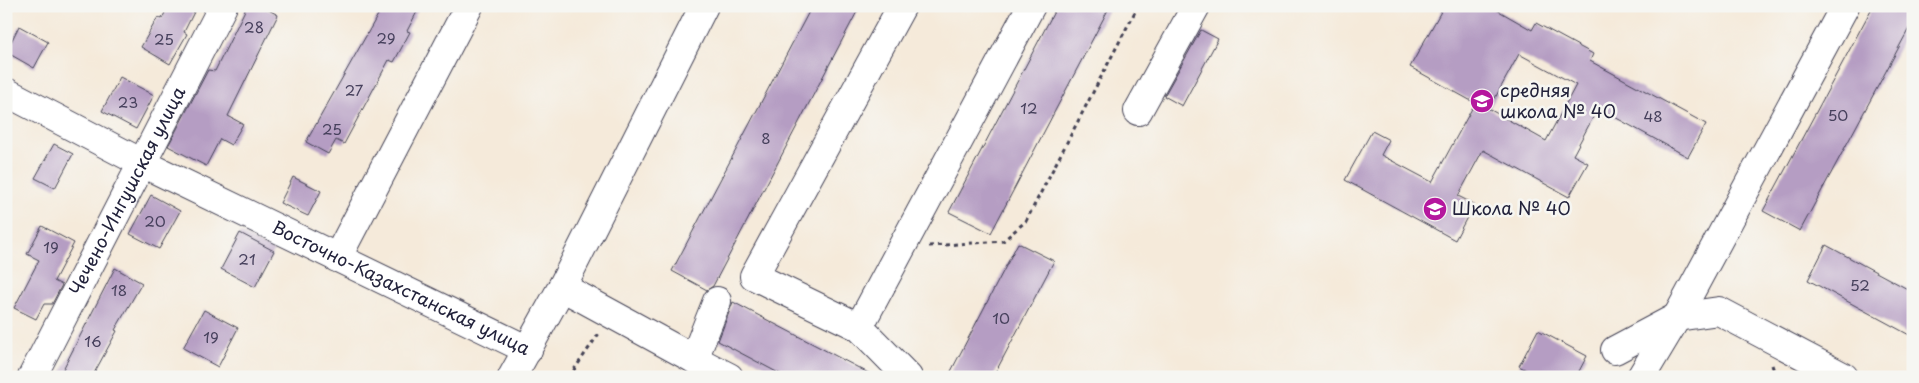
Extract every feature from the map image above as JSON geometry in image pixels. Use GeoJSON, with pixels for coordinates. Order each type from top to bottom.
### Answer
{"type":"FeatureCollection","features":[{"type":"Feature","properties":{"kind":"street","name":"Чечено-Ингушская улица"},"geometry":{"type":"LineString","coordinates":[[32,377],[224,6]]}},
{"type":"Feature","properties":{"kind":"street"},"geometry":{"type":"LineString","coordinates":[[337,258],[469,6]]}},
{"type":"Feature","properties":{"kind":"street","name":"Восточно-Казахстанская улица"},"geometry":{"type":"LineString","coordinates":[[6,92],[142,163],[528,350],[704,6]]}},
{"type":"Feature","properties":{"kind":"street"},"geometry":{"type":"LineString","coordinates":[[902,6],[754,276],[859,327],[908,377]]}},
{"type":"Feature","properties":{"kind":"street"},"geometry":{"type":"LineString","coordinates":[[859,327],[1032,6]]}},
{"type":"Feature","properties":{"kind":"street"},"geometry":{"type":"LineString","coordinates":[[1138,111],[1196,6]]}},
{"type":"Feature","properties":{"kind":"street"},"geometry":{"type":"LineString","coordinates":[[1641,377],[1677,317],[1844,6]]}},
{"type":"Feature","properties":{"kind":"street"},"geometry":{"type":"LineString","coordinates":[[562,286],[610,314],[729,377]]}},
{"type":"Feature","properties":{"kind":"street"},"geometry":{"type":"LineString","coordinates":[[694,359],[717,301]]}},
{"type":"Feature","properties":{"kind":"street"},"geometry":{"type":"LineString","coordinates":[[1615,350],[1677,317],[1719,311],[1844,377]]}},
{"type":"Feature","properties":{"kind":"street"},"geometry":{"type":"LineString","coordinates":[[512,377],[528,350]]}},
{"type":"Feature","properties":{"kind":"path"},"geometry":{"type":"LineString","coordinates":[[901,248],[1003,241],[1026,221],[1138,6]]}},
{"type":"Feature","properties":{"kind":"path"},"geometry":{"type":"LineString","coordinates":[[569,377],[610,314]]}},
{"type":"Feature","properties":{"kind":"building"},"geometry":{"type":"Polygon","coordinates":[[[168,6],[197,6],[184,32],[187,34],[170,64],[141,47],[158,17],[162,19],[168,6]]]}},
{"type":"Feature","properties":{"kind":"building"},"geometry":{"type":"Polygon","coordinates":[[[247,6],[261,6],[278,15],[228,116],[243,124],[231,145],[220,139],[206,166],[168,146],[208,70],[215,71],[247,6]]]}},
{"type":"Feature","properties":{"kind":"building"},"geometry":{"type":"Polygon","coordinates":[[[383,6],[420,6],[407,31],[410,32],[394,62],[389,60],[344,144],[336,140],[328,154],[306,142],[383,6]]]}},
{"type":"Feature","properties":{"kind":"building"},"geometry":{"type":"Polygon","coordinates":[[[812,6],[860,6],[713,286],[707,290],[672,271],[812,6]]]}},
{"type":"Feature","properties":{"kind":"building"},"geometry":{"type":"Polygon","coordinates":[[[1057,6],[1110,6],[991,233],[949,212],[1057,6]]]}},
{"type":"Feature","properties":{"kind":"building","name":"средняя школа № 40"},"geometry":{"type":"Polygon","coordinates":[[[1444,6],[1490,6],[1532,30],[1536,23],[1593,54],[1590,61],[1706,124],[1688,157],[1598,108],[1573,155],[1588,163],[1569,197],[1483,150],[1458,196],[1474,204],[1455,240],[1345,180],[1372,131],[1389,140],[1381,155],[1432,182],[1475,103],[1410,67],[1444,6]],[[1519,54],[1489,109],[1546,141],[1576,85],[1519,54]]]}},
{"type":"Feature","properties":{"kind":"building"},"geometry":{"type":"Polygon","coordinates":[[[1873,6],[1913,6],[1913,21],[1800,231],[1763,211],[1873,6]]]}},
{"type":"Feature","properties":{"kind":"building"},"geometry":{"type":"Polygon","coordinates":[[[19,26],[48,42],[34,68],[6,52],[19,26]]]}},
{"type":"Feature","properties":{"kind":"building"},"geometry":{"type":"Polygon","coordinates":[[[1201,30],[1218,39],[1182,106],[1164,96],[1201,30]]]}},
{"type":"Feature","properties":{"kind":"building"},"geometry":{"type":"Polygon","coordinates":[[[120,77],[154,95],[136,129],[102,111],[120,77]]]}},
{"type":"Feature","properties":{"kind":"building"},"geometry":{"type":"Polygon","coordinates":[[[54,144],[73,154],[55,188],[35,178],[54,144]]]}},
{"type":"Feature","properties":{"kind":"building"},"geometry":{"type":"Polygon","coordinates":[[[293,177],[321,191],[308,216],[280,203],[293,177]]]}},
{"type":"Feature","properties":{"kind":"building"},"geometry":{"type":"Polygon","coordinates":[[[151,195],[180,211],[159,249],[130,234],[151,195]]]}},
{"type":"Feature","properties":{"kind":"building"},"geometry":{"type":"Polygon","coordinates":[[[42,226],[74,243],[54,281],[62,285],[52,304],[44,304],[36,319],[14,308],[39,260],[27,254],[42,226]]]}},
{"type":"Feature","properties":{"kind":"building"},"geometry":{"type":"Polygon","coordinates":[[[240,233],[274,251],[255,287],[221,269],[240,233]]]}},
{"type":"Feature","properties":{"kind":"building"},"geometry":{"type":"Polygon","coordinates":[[[1018,243],[1054,261],[993,377],[948,377],[1018,243]]]}},
{"type":"Feature","properties":{"kind":"building"},"geometry":{"type":"Polygon","coordinates":[[[1826,245],[1913,292],[1913,337],[1808,280],[1826,245]]]}},
{"type":"Feature","properties":{"kind":"building"},"geometry":{"type":"Polygon","coordinates":[[[115,268],[142,283],[115,330],[117,331],[92,377],[59,377],[115,268]]]}},
{"type":"Feature","properties":{"kind":"building"},"geometry":{"type":"Polygon","coordinates":[[[733,302],[876,377],[786,377],[718,341],[733,302]]]}},
{"type":"Feature","properties":{"kind":"building"},"geometry":{"type":"Polygon","coordinates":[[[204,310],[238,328],[218,367],[183,348],[204,310]]]}},
{"type":"Feature","properties":{"kind":"building"},"geometry":{"type":"Polygon","coordinates":[[[1538,330],[1587,356],[1576,377],[1539,377],[1519,366],[1538,330]]]}},
{"type":"Feature","properties":{"kind":"place","name":"средняя школа № 40"},"geometry":{"type":"Point","coordinates":[1482,101]}},
{"type":"Feature","properties":{"kind":"place","name":"Школа № 40"},"geometry":{"type":"Point","coordinates":[1435,209]}}]}
